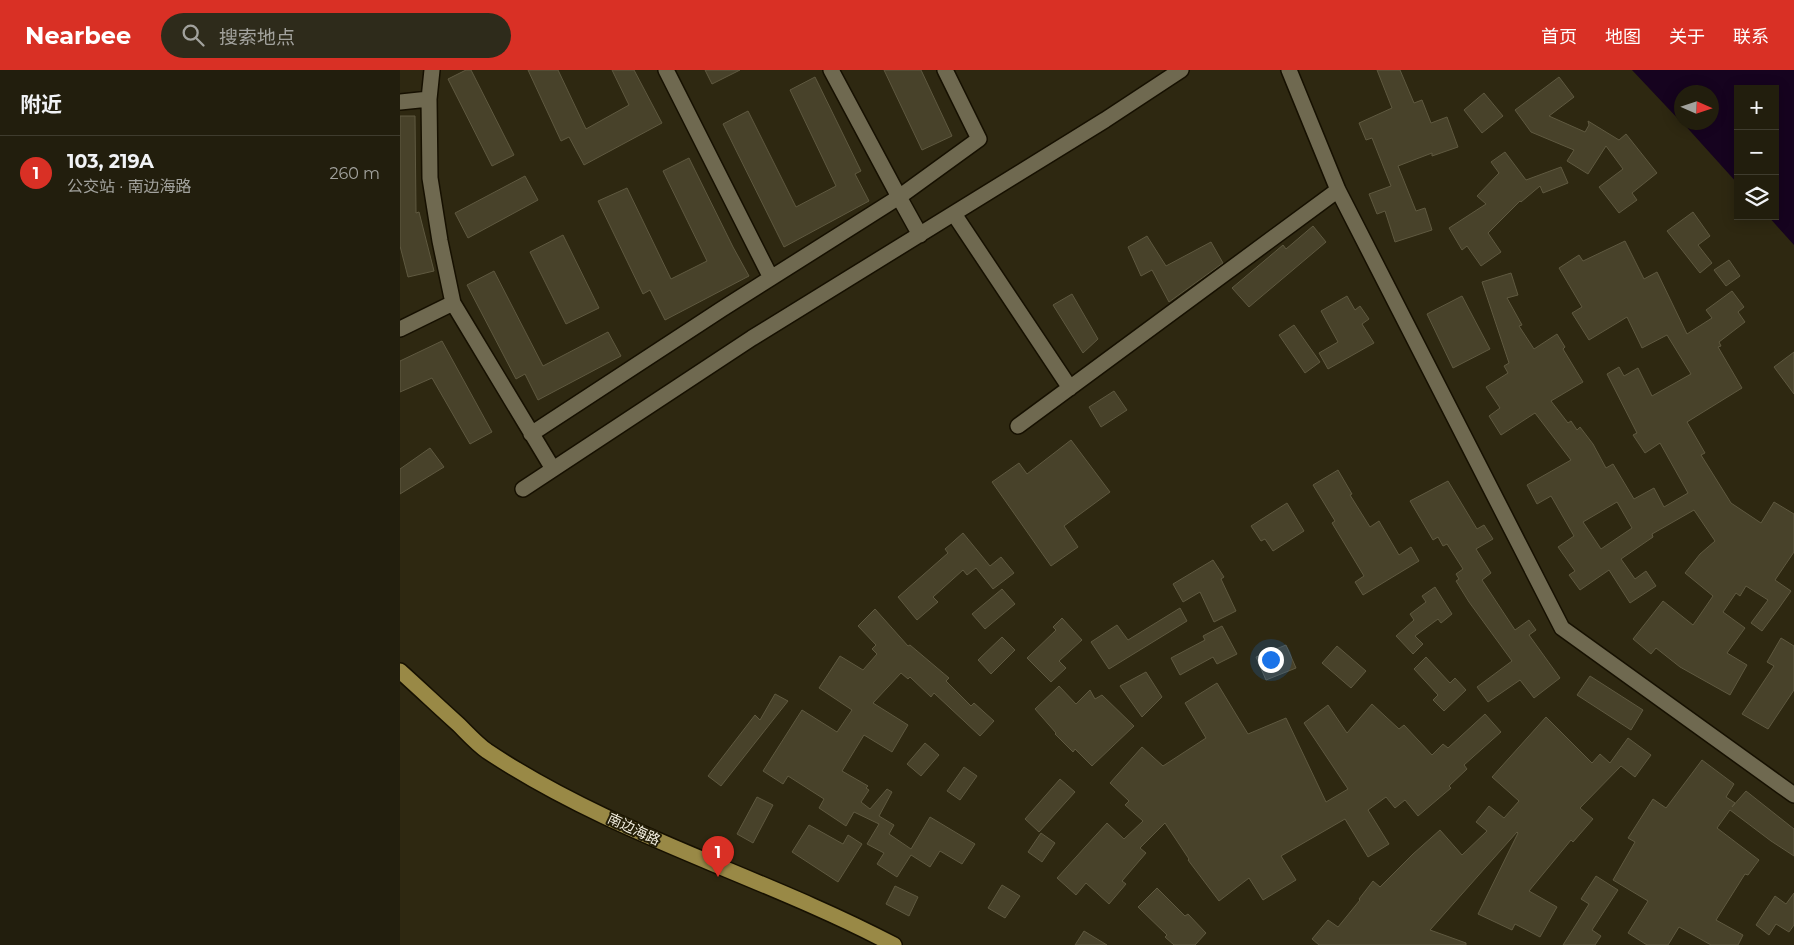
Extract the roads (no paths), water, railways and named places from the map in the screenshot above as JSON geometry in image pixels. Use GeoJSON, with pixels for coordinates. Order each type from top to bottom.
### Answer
{"type":"FeatureCollection","features":[{"type":"Feature","properties":{"kind":"main road","name":"南边海路"},"geometry":{"type":"LineString","coordinates":[[400,671],[485,750],[558,794],[647,836],[851,922],[894,945]]}},
{"type":"Feature","properties":{"kind":"street"},"geometry":{"type":"LineString","coordinates":[[432,70],[429,100],[430,178],[454,303],[553,469]]}},
{"type":"Feature","properties":{"kind":"street"},"geometry":{"type":"LineString","coordinates":[[666,70],[771,278]]}},
{"type":"Feature","properties":{"kind":"street"},"geometry":{"type":"LineString","coordinates":[[831,70],[920,235]]}},
{"type":"Feature","properties":{"kind":"street"},"geometry":{"type":"LineString","coordinates":[[531,434],[771,278],[899,198],[979,139],[945,70]]}},
{"type":"Feature","properties":{"kind":"street"},"geometry":{"type":"LineString","coordinates":[[523,489],[752,338],[1105,120],[1181,70]]}},
{"type":"Feature","properties":{"kind":"street"},"geometry":{"type":"LineString","coordinates":[[1289,70],[1338,190],[1562,628],[1794,795]]}},
{"type":"Feature","properties":{"kind":"street"},"geometry":{"type":"LineString","coordinates":[[400,102],[429,100]]}},
{"type":"Feature","properties":{"kind":"street"},"geometry":{"type":"LineString","coordinates":[[1018,426],[1338,190]]}},
{"type":"Feature","properties":{"kind":"street"},"geometry":{"type":"LineString","coordinates":[[954,214],[1070,388]]}},
{"type":"Feature","properties":{"kind":"street"},"geometry":{"type":"LineString","coordinates":[[400,329],[454,303]]}},
{"type":"Feature","properties":{"kind":"place","name":"103, 219A"},"geometry":{"type":"Point","coordinates":[718,877]}}]}
